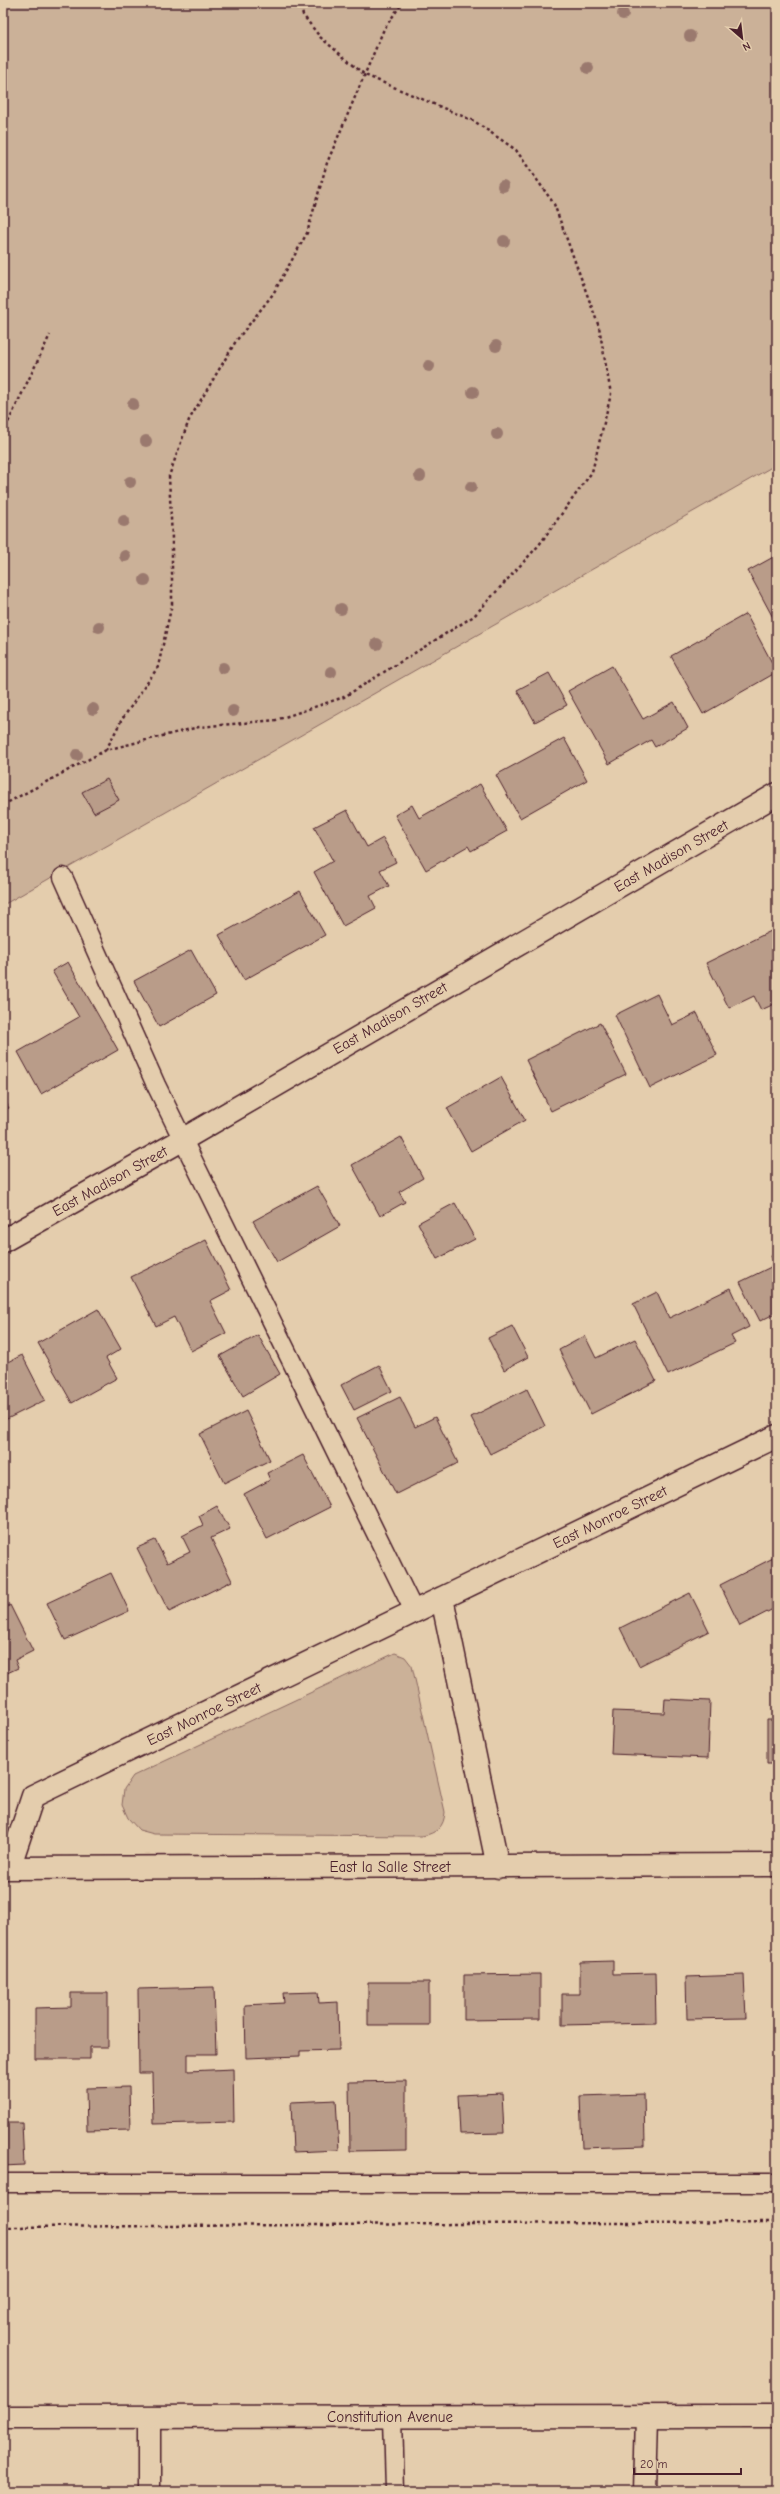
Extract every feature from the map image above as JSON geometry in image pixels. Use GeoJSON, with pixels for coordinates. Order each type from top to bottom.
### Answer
{"type":"FeatureCollection","features":[{"type":"Feature","properties":{"kind":"street","name":"East Madison Street"},"geometry":{"type":"LineString","coordinates":[[3,1241],[182,1140],[777,794]]}},
{"type":"Feature","properties":{"kind":"street","name":"East Monroe Street"},"geometry":{"type":"LineString","coordinates":[[6,1868],[34,1796],[777,1436]]}},
{"type":"Feature","properties":{"kind":"street"},"geometry":{"type":"LineString","coordinates":[[442,1598],[498,1867]]}},
{"type":"Feature","properties":{"kind":"street","name":"East la Salle Street"},"geometry":{"type":"LineString","coordinates":[[6,1868],[777,1865]]}},
{"type":"Feature","properties":{"kind":"street"},"geometry":{"type":"LineString","coordinates":[[645,2491],[647,2416]]}},
{"type":"Feature","properties":{"kind":"street","name":"Constitution Avenue"},"geometry":{"type":"LineString","coordinates":[[3,2417],[777,2416]]}},
{"type":"Feature","properties":{"kind":"street"},"geometry":{"type":"LineString","coordinates":[[149,2418],[149,2491]]}},
{"type":"Feature","properties":{"kind":"lane"},"geometry":{"type":"LineString","coordinates":[[63,877],[182,1140],[414,1612]]}},
{"type":"Feature","properties":{"kind":"lane"},"geometry":{"type":"LineString","coordinates":[[3,2184],[777,2183]]}},
{"type":"Feature","properties":{"kind":"lane"},"geometry":{"type":"LineString","coordinates":[[393,2417],[395,2491]]}},
{"type":"Feature","properties":{"kind":"path"},"geometry":{"type":"LineString","coordinates":[[3,805],[106,750],[199,727],[276,720],[344,697],[474,616],[539,545],[592,472],[611,394],[599,327],[554,204],[516,150],[474,121],[365,75],[320,37],[303,15],[300,3]]}},
{"type":"Feature","properties":{"kind":"path"},"geometry":{"type":"LineString","coordinates":[[106,750],[121,721],[158,667],[172,604],[172,539],[169,476],[189,420],[236,341],[273,294],[307,233],[327,163],[384,29],[402,3]]}},
{"type":"Feature","properties":{"kind":"path"},"geometry":{"type":"LineString","coordinates":[[3,433],[50,335]]}},
{"type":"Feature","properties":{"kind":"path"},"geometry":{"type":"LineString","coordinates":[[3,2227],[777,2222]]}},
{"type":"Feature","properties":{"kind":"shaded area"},"geometry":{"type":"Polygon","coordinates":[[[3,3],[777,3],[777,464],[3,905],[3,3]]]}},
{"type":"Feature","properties":{"kind":"shaded area"},"geometry":{"type":"Polygon","coordinates":[[[395,1653],[405,1657],[412,1666],[445,1812],[443,1822],[436,1831],[422,1836],[154,1834],[139,1830],[128,1818],[122,1805],[124,1789],[133,1776],[395,1653]]]}},
{"type":"Feature","properties":{"kind":"building"},"geometry":{"type":"Polygon","coordinates":[[[777,555],[777,625],[748,571],[777,555]]]}},
{"type":"Feature","properties":{"kind":"building"},"geometry":{"type":"Polygon","coordinates":[[[746,614],[777,672],[703,714],[671,656],[746,614]]]}},
{"type":"Feature","properties":{"kind":"building"},"geometry":{"type":"Polygon","coordinates":[[[612,666],[643,719],[674,702],[688,728],[655,747],[651,740],[609,764],[568,691],[612,666]]]}},
{"type":"Feature","properties":{"kind":"building"},"geometry":{"type":"Polygon","coordinates":[[[549,673],[567,705],[535,722],[517,690],[549,673]]]}},
{"type":"Feature","properties":{"kind":"building"},"geometry":{"type":"Polygon","coordinates":[[[564,738],[587,780],[520,818],[496,775],[564,738]]]}},
{"type":"Feature","properties":{"kind":"building"},"geometry":{"type":"Polygon","coordinates":[[[107,779],[119,800],[94,813],[82,792],[107,779]]]}},
{"type":"Feature","properties":{"kind":"building"},"geometry":{"type":"Polygon","coordinates":[[[480,784],[507,831],[471,851],[468,846],[426,870],[395,815],[412,805],[419,818],[480,784]]]}},
{"type":"Feature","properties":{"kind":"building"},"geometry":{"type":"Polygon","coordinates":[[[347,810],[367,847],[383,838],[396,862],[380,870],[389,886],[370,896],[376,908],[343,926],[314,872],[333,861],[314,827],[347,810]]]}},
{"type":"Feature","properties":{"kind":"building"},"geometry":{"type":"Polygon","coordinates":[[[300,891],[325,935],[244,980],[219,935],[300,891]]]}},
{"type":"Feature","properties":{"kind":"building"},"geometry":{"type":"Polygon","coordinates":[[[777,928],[777,1003],[761,1010],[754,996],[729,1008],[706,963],[777,928]]]}},
{"type":"Feature","properties":{"kind":"building"},"geometry":{"type":"Polygon","coordinates":[[[191,950],[216,995],[159,1027],[134,981],[191,950]]]}},
{"type":"Feature","properties":{"kind":"building"},"geometry":{"type":"Polygon","coordinates":[[[68,962],[118,1050],[41,1094],[18,1052],[79,1017],[52,971],[68,962]]]}},
{"type":"Feature","properties":{"kind":"building"},"geometry":{"type":"Polygon","coordinates":[[[657,994],[672,1025],[697,1013],[717,1055],[650,1088],[615,1015],[657,994]]]}},
{"type":"Feature","properties":{"kind":"building"},"geometry":{"type":"Polygon","coordinates":[[[600,1023],[626,1074],[551,1111],[526,1060],[600,1023]]]}},
{"type":"Feature","properties":{"kind":"building"},"geometry":{"type":"Polygon","coordinates":[[[501,1077],[525,1120],[471,1151],[447,1108],[501,1077]]]}},
{"type":"Feature","properties":{"kind":"building"},"geometry":{"type":"Polygon","coordinates":[[[3,1097],[9,1108],[3,1111],[3,1097]]]}},
{"type":"Feature","properties":{"kind":"building"},"geometry":{"type":"Polygon","coordinates":[[[401,1137],[423,1178],[399,1192],[405,1202],[380,1216],[352,1165],[401,1137]]]}},
{"type":"Feature","properties":{"kind":"building"},"geometry":{"type":"Polygon","coordinates":[[[317,1186],[340,1226],[277,1262],[253,1221],[317,1186]]]}},
{"type":"Feature","properties":{"kind":"building"},"geometry":{"type":"Polygon","coordinates":[[[455,1203],[475,1239],[437,1259],[418,1223],[455,1203]]]}},
{"type":"Feature","properties":{"kind":"building"},"geometry":{"type":"Polygon","coordinates":[[[206,1240],[231,1290],[210,1301],[226,1333],[191,1351],[174,1317],[156,1326],[131,1277],[206,1240]]]}},
{"type":"Feature","properties":{"kind":"building"},"geometry":{"type":"Polygon","coordinates":[[[777,1253],[777,1316],[776,1313],[760,1321],[740,1282],[775,1265],[771,1256],[777,1253]]]}},
{"type":"Feature","properties":{"kind":"building"},"geometry":{"type":"Polygon","coordinates":[[[731,1288],[749,1327],[731,1336],[735,1343],[668,1375],[633,1304],[657,1292],[669,1318],[731,1288]]]}},
{"type":"Feature","properties":{"kind":"building"},"geometry":{"type":"Polygon","coordinates":[[[98,1309],[121,1349],[106,1358],[117,1378],[72,1403],[38,1343],[98,1309]]]}},
{"type":"Feature","properties":{"kind":"building"},"geometry":{"type":"Polygon","coordinates":[[[512,1326],[528,1357],[504,1370],[488,1338],[512,1326]]]}},
{"type":"Feature","properties":{"kind":"building"},"geometry":{"type":"Polygon","coordinates":[[[258,1335],[280,1374],[243,1396],[220,1356],[258,1335]]]}},
{"type":"Feature","properties":{"kind":"building"},"geometry":{"type":"Polygon","coordinates":[[[585,1336],[596,1358],[635,1339],[656,1381],[591,1414],[559,1350],[585,1336]]]}},
{"type":"Feature","properties":{"kind":"building"},"geometry":{"type":"Polygon","coordinates":[[[22,1355],[45,1400],[3,1421],[3,1365],[22,1355]]]}},
{"type":"Feature","properties":{"kind":"building"},"geometry":{"type":"Polygon","coordinates":[[[379,1365],[392,1391],[354,1410],[341,1385],[379,1365]]]}},
{"type":"Feature","properties":{"kind":"building"},"geometry":{"type":"Polygon","coordinates":[[[527,1389],[545,1426],[490,1454],[471,1417],[527,1389]]]}},
{"type":"Feature","properties":{"kind":"building"},"geometry":{"type":"Polygon","coordinates":[[[400,1397],[415,1427],[435,1417],[458,1463],[396,1494],[357,1418],[400,1397]]]}},
{"type":"Feature","properties":{"kind":"building"},"geometry":{"type":"Polygon","coordinates":[[[246,1411],[270,1460],[224,1483],[200,1434],[246,1411]]]}},
{"type":"Feature","properties":{"kind":"building"},"geometry":{"type":"Polygon","coordinates":[[[303,1455],[330,1507],[267,1539],[244,1494],[270,1480],[267,1473],[303,1455]]]}},
{"type":"Feature","properties":{"kind":"building"},"geometry":{"type":"Polygon","coordinates":[[[217,1506],[230,1529],[211,1538],[232,1581],[169,1612],[137,1548],[155,1540],[167,1563],[190,1552],[182,1536],[203,1525],[199,1516],[217,1506]]]}},
{"type":"Feature","properties":{"kind":"building"},"geometry":{"type":"Polygon","coordinates":[[[777,1556],[777,1607],[740,1626],[720,1585],[777,1556]]]}},
{"type":"Feature","properties":{"kind":"building"},"geometry":{"type":"Polygon","coordinates":[[[111,1573],[129,1611],[65,1640],[47,1603],[111,1573]]]}},
{"type":"Feature","properties":{"kind":"building"},"geometry":{"type":"Polygon","coordinates":[[[690,1593],[709,1631],[639,1666],[620,1628],[690,1593]]]}},
{"type":"Feature","properties":{"kind":"building"},"geometry":{"type":"Polygon","coordinates":[[[10,1605],[33,1651],[15,1660],[18,1668],[3,1675],[3,1609],[10,1605]]]}},
{"type":"Feature","properties":{"kind":"building"},"geometry":{"type":"Polygon","coordinates":[[[665,1699],[710,1701],[708,1758],[611,1754],[613,1711],[664,1713],[665,1699]]]}},
{"type":"Feature","properties":{"kind":"building"},"geometry":{"type":"Polygon","coordinates":[[[767,1720],[777,1720],[777,1764],[767,1764],[767,1720]]]}},
{"type":"Feature","properties":{"kind":"building"},"geometry":{"type":"Polygon","coordinates":[[[613,1961],[613,1974],[655,1973],[656,2023],[562,2025],[562,1994],[580,1994],[580,1962],[613,1961]]]}},
{"type":"Feature","properties":{"kind":"building"},"geometry":{"type":"Polygon","coordinates":[[[540,1974],[540,2019],[464,2020],[464,1975],[540,1974]]]}},
{"type":"Feature","properties":{"kind":"building"},"geometry":{"type":"Polygon","coordinates":[[[744,1975],[746,2018],[687,2019],[686,1977],[744,1975]]]}},
{"type":"Feature","properties":{"kind":"building"},"geometry":{"type":"Polygon","coordinates":[[[368,1982],[429,1982],[429,2025],[368,2025],[368,1982]]]}},
{"type":"Feature","properties":{"kind":"building"},"geometry":{"type":"Polygon","coordinates":[[[214,1987],[216,2054],[188,2054],[188,2071],[233,2069],[234,2122],[153,2124],[152,2073],[139,2073],[138,1989],[214,1987]]]}},
{"type":"Feature","properties":{"kind":"building"},"geometry":{"type":"Polygon","coordinates":[[[318,1992],[319,2003],[338,2002],[339,2050],[300,2051],[300,2056],[246,2058],[245,2005],[284,2003],[283,1993],[318,1992]]]}},
{"type":"Feature","properties":{"kind":"building"},"geometry":{"type":"Polygon","coordinates":[[[71,1993],[108,1993],[108,2047],[90,2047],[90,2059],[35,2059],[35,2008],[71,2007],[71,1993]]]}},
{"type":"Feature","properties":{"kind":"building"},"geometry":{"type":"Polygon","coordinates":[[[406,2081],[406,2150],[350,2151],[349,2082],[406,2081]]]}},
{"type":"Feature","properties":{"kind":"building"},"geometry":{"type":"Polygon","coordinates":[[[129,2087],[130,2130],[87,2131],[86,2088],[129,2087]]]}},
{"type":"Feature","properties":{"kind":"building"},"geometry":{"type":"Polygon","coordinates":[[[502,2093],[504,2133],[460,2134],[458,2095],[502,2093]]]}},
{"type":"Feature","properties":{"kind":"building"},"geometry":{"type":"Polygon","coordinates":[[[644,2094],[645,2146],[582,2148],[580,2096],[644,2094]]]}},
{"type":"Feature","properties":{"kind":"building"},"geometry":{"type":"Polygon","coordinates":[[[336,2100],[339,2150],[293,2152],[291,2102],[336,2100]]]}},
{"type":"Feature","properties":{"kind":"building"},"geometry":{"type":"Polygon","coordinates":[[[3,2123],[22,2123],[24,2165],[3,2166],[3,2123]]]}}]}
